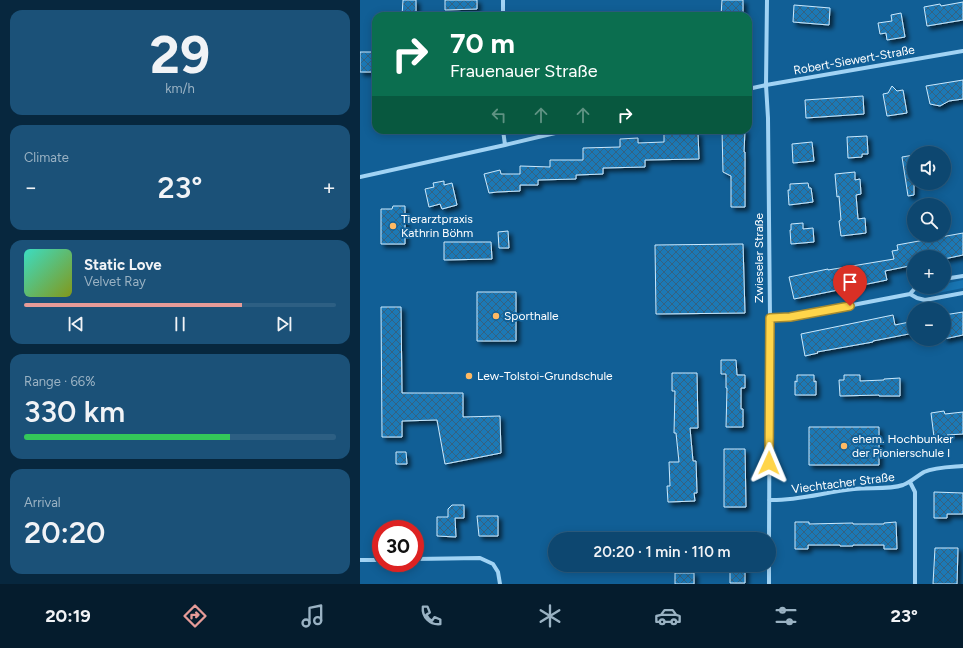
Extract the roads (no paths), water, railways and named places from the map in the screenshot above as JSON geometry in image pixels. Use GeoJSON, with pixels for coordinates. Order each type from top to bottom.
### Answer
{"type":"FeatureCollection","features":[{"type":"Feature","properties":{"kind":"street"},"geometry":{"type":"LineString","coordinates":[[503,0],[503,12]]}},
{"type":"Feature","properties":{"kind":"street","name":"Zwieseler Straße"},"geometry":{"type":"LineString","coordinates":[[767,0],[766,85],[768,118],[770,318],[769,532]]}},
{"type":"Feature","properties":{"kind":"street","name":"Robert-Siewert-Straße"},"geometry":{"type":"LineString","coordinates":[[752,88],[963,51]]}},
{"type":"Feature","properties":{"kind":"street"},"geometry":{"type":"LineString","coordinates":[[504,134],[505,145]]}},
{"type":"Feature","properties":{"kind":"street"},"geometry":{"type":"LineString","coordinates":[[360,177],[551,134]]}},
{"type":"Feature","properties":{"kind":"street"},"geometry":{"type":"LineString","coordinates":[[951,278],[963,276]]}},
{"type":"Feature","properties":{"kind":"street"},"geometry":{"type":"LineString","coordinates":[[770,318],[790,317],[910,294],[917,298],[926,300],[963,293]]}},
{"type":"Feature","properties":{"kind":"street","name":"Viechtacher Straße"},"geometry":{"type":"LineString","coordinates":[[769,500],[786,500],[854,489],[893,487],[910,482],[925,472],[935,469],[963,466]]}},
{"type":"Feature","properties":{"kind":"street"},"geometry":{"type":"LineString","coordinates":[[910,482],[915,492],[915,584]]}},
{"type":"Feature","properties":{"kind":"street"},"geometry":{"type":"LineString","coordinates":[[424,559],[480,558],[494,564],[498,572],[500,584]]}},
{"type":"Feature","properties":{"kind":"street"},"geometry":{"type":"LineString","coordinates":[[360,560],[372,560]]}},
{"type":"Feature","properties":{"kind":"street"},"geometry":{"type":"LineString","coordinates":[[769,572],[769,584]]}},
{"type":"Feature","properties":{"kind":"place","name":"Tierarztpraxis Kathrin Böhm"},"geometry":{"type":"Point","coordinates":[393,226]}},
{"type":"Feature","properties":{"kind":"place","name":"Sporthalle"},"geometry":{"type":"Point","coordinates":[496,316]}},
{"type":"Feature","properties":{"kind":"place","name":"Lew-Tolstoi-Grundschule"},"geometry":{"type":"Point","coordinates":[469,376]}},
{"type":"Feature","properties":{"kind":"place","name":"ehem. Hochbunker der Pionierschule I"},"geometry":{"type":"Point","coordinates":[844,446]}}]}
